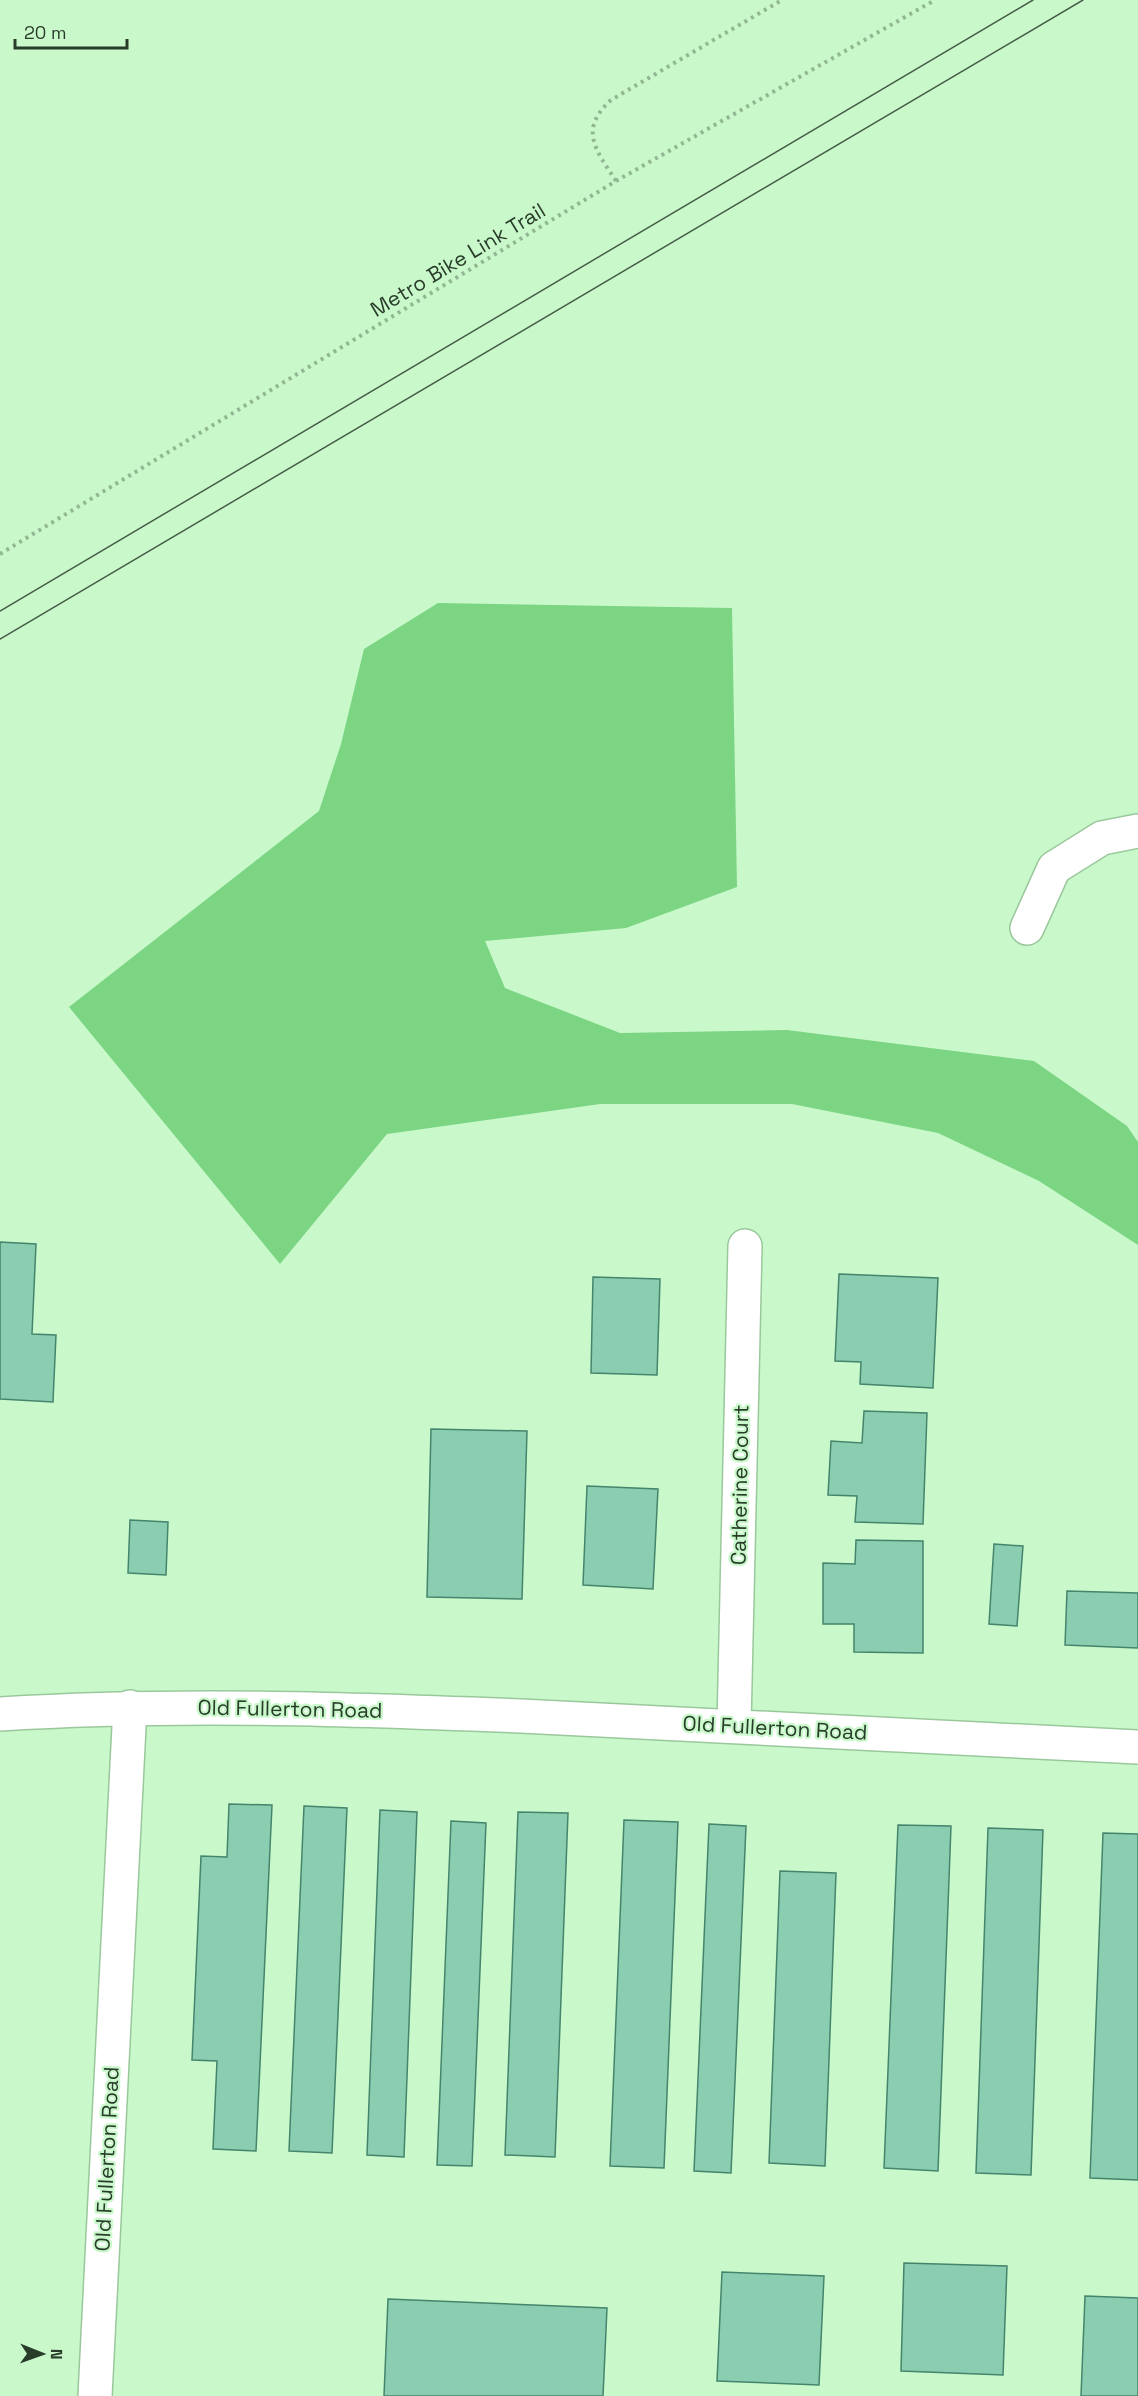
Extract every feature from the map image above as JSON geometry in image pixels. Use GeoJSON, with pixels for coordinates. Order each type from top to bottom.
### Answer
{"type":"FeatureCollection","features":[{"type":"Feature","properties":{"kind":"street"},"geometry":{"type":"LineString","coordinates":[[1027,928],[1054,868],[1102,838],[1138,831]]}},
{"type":"Feature","properties":{"kind":"street","name":"Catherine Court"},"geometry":{"type":"LineString","coordinates":[[734,1725],[745,1246]]}},
{"type":"Feature","properties":{"kind":"street"},"geometry":{"type":"LineString","coordinates":[[0,1713],[130,1707]]}},
{"type":"Feature","properties":{"kind":"street","name":"Old Fullerton Road"},"geometry":{"type":"LineString","coordinates":[[95,2396],[130,1707],[298,1707],[734,1725],[1138,1747]]}},
{"type":"Feature","properties":{"kind":"path"},"geometry":{"type":"LineString","coordinates":[[616,181],[594,145],[594,118],[598,112],[612,100],[782,0]]}},
{"type":"Feature","properties":{"kind":"path","name":"Metro Bike Link Trail"},"geometry":{"type":"LineString","coordinates":[[0,554],[616,181],[935,0]]}},
{"type":"Feature","properties":{"kind":"shaded area"},"geometry":{"type":"Polygon","coordinates":[[[438,603],[732,608],[737,887],[626,928],[485,941],[505,988],[620,1033],[787,1030],[1034,1061],[1127,1126],[1138,1142],[1138,1245],[1039,1181],[938,1133],[792,1104],[600,1104],[387,1134],[280,1264],[69,1007],[319,811],[341,744],[364,649],[438,603]]]}},
{"type":"Feature","properties":{"kind":"building"},"geometry":{"type":"Polygon","coordinates":[[[0,1242],[36,1244],[32,1334],[56,1335],[53,1402],[0,1399],[0,1242]]]}},
{"type":"Feature","properties":{"kind":"building"},"geometry":{"type":"Polygon","coordinates":[[[839,1274],[938,1278],[933,1388],[860,1384],[861,1362],[835,1361],[839,1274]]]}},
{"type":"Feature","properties":{"kind":"building"},"geometry":{"type":"Polygon","coordinates":[[[593,1277],[660,1279],[657,1375],[591,1373],[593,1277]]]}},
{"type":"Feature","properties":{"kind":"building"},"geometry":{"type":"Polygon","coordinates":[[[864,1411],[927,1413],[923,1524],[855,1522],[857,1496],[828,1495],[831,1441],[862,1443],[864,1411]]]}},
{"type":"Feature","properties":{"kind":"building"},"geometry":{"type":"Polygon","coordinates":[[[431,1429],[527,1431],[522,1599],[427,1597],[431,1429]]]}},
{"type":"Feature","properties":{"kind":"building"},"geometry":{"type":"Polygon","coordinates":[[[587,1486],[658,1489],[653,1589],[583,1585],[587,1486]]]}},
{"type":"Feature","properties":{"kind":"building"},"geometry":{"type":"Polygon","coordinates":[[[130,1520],[168,1522],[166,1575],[128,1573],[130,1520]]]}},
{"type":"Feature","properties":{"kind":"building"},"geometry":{"type":"Polygon","coordinates":[[[856,1540],[923,1541],[923,1653],[854,1652],[854,1624],[823,1624],[823,1563],[855,1564],[856,1540]]]}},
{"type":"Feature","properties":{"kind":"building"},"geometry":{"type":"Polygon","coordinates":[[[994,1544],[1023,1546],[1017,1626],[989,1624],[994,1544]]]}},
{"type":"Feature","properties":{"kind":"building"},"geometry":{"type":"Polygon","coordinates":[[[1067,1591],[1138,1593],[1138,1648],[1065,1645],[1067,1591]]]}},
{"type":"Feature","properties":{"kind":"building"},"geometry":{"type":"Polygon","coordinates":[[[229,1804],[272,1805],[256,2151],[213,2149],[217,2061],[192,2060],[201,1856],[227,1857],[229,1804]]]}},
{"type":"Feature","properties":{"kind":"building"},"geometry":{"type":"Polygon","coordinates":[[[304,1806],[347,1808],[332,2153],[289,2151],[304,1806]]]}},
{"type":"Feature","properties":{"kind":"building"},"geometry":{"type":"Polygon","coordinates":[[[380,1810],[417,1812],[404,2157],[367,2155],[380,1810]]]}},
{"type":"Feature","properties":{"kind":"building"},"geometry":{"type":"Polygon","coordinates":[[[518,1812],[568,1813],[555,2157],[505,2155],[518,1812]]]}},
{"type":"Feature","properties":{"kind":"building"},"geometry":{"type":"Polygon","coordinates":[[[624,1820],[678,1822],[664,2168],[610,2166],[624,1820]]]}},
{"type":"Feature","properties":{"kind":"building"},"geometry":{"type":"Polygon","coordinates":[[[451,1821],[486,1823],[472,2166],[437,2165],[451,1821]]]}},
{"type":"Feature","properties":{"kind":"building"},"geometry":{"type":"Polygon","coordinates":[[[709,1824],[746,1826],[731,2173],[694,2171],[709,1824]]]}},
{"type":"Feature","properties":{"kind":"building"},"geometry":{"type":"Polygon","coordinates":[[[898,1825],[951,1826],[938,2171],[884,2168],[898,1825]]]}},
{"type":"Feature","properties":{"kind":"building"},"geometry":{"type":"Polygon","coordinates":[[[988,1828],[1043,1830],[1031,2175],[976,2173],[988,1828]]]}},
{"type":"Feature","properties":{"kind":"building"},"geometry":{"type":"Polygon","coordinates":[[[1103,1833],[1138,1834],[1138,2180],[1090,2178],[1103,1833]]]}},
{"type":"Feature","properties":{"kind":"building"},"geometry":{"type":"Polygon","coordinates":[[[780,1871],[836,1873],[825,2166],[769,2163],[780,1871]]]}},
{"type":"Feature","properties":{"kind":"building"},"geometry":{"type":"Polygon","coordinates":[[[904,2263],[1007,2266],[1003,2375],[901,2371],[904,2263]]]}},
{"type":"Feature","properties":{"kind":"building"},"geometry":{"type":"Polygon","coordinates":[[[722,2272],[824,2276],[819,2385],[717,2381],[722,2272]]]}},
{"type":"Feature","properties":{"kind":"building"},"geometry":{"type":"Polygon","coordinates":[[[1085,2296],[1138,2298],[1138,2396],[1081,2396],[1085,2296]]]}},
{"type":"Feature","properties":{"kind":"building"},"geometry":{"type":"Polygon","coordinates":[[[388,2299],[607,2308],[603,2396],[384,2396],[388,2299]]]}},
{"type":"Feature","properties":{"kind":"tram line"},"geometry":{"type":"LineString","coordinates":[[0,611],[1033,0]]}},
{"type":"Feature","properties":{"kind":"tram line"},"geometry":{"type":"LineString","coordinates":[[0,639],[1083,0]]}}]}
